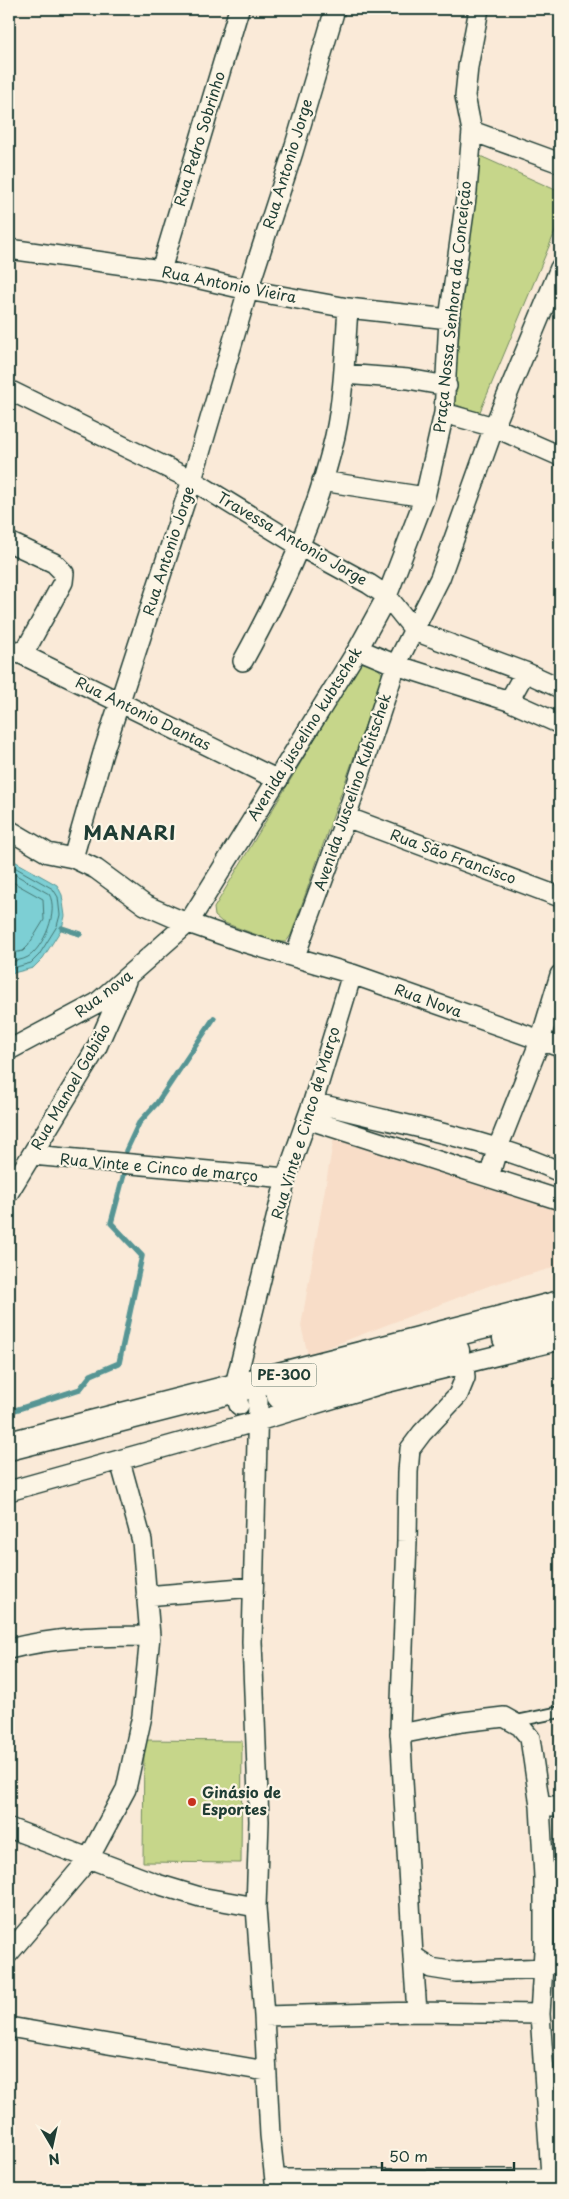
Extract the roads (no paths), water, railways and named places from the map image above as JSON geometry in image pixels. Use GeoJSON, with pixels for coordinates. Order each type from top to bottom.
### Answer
{"type":"FeatureCollection","features":[{"type":"Feature","properties":{"kind":"main road","name":"PE-300"},"geometry":{"type":"LineString","coordinates":[[9,1446],[247,1404],[560,1305]]}},
{"type":"Feature","properties":{"kind":"main road","name":"PE-300"},"geometry":{"type":"LineString","coordinates":[[9,1465],[560,1326]]}},
{"type":"Feature","properties":{"kind":"street","name":"Rua Pedro Sobrinho"},"geometry":{"type":"LineString","coordinates":[[161,270],[239,9]]}},
{"type":"Feature","properties":{"kind":"street","name":"Rua Antonio Jorge"},"geometry":{"type":"LineString","coordinates":[[73,858],[120,702],[192,480],[248,290],[293,152],[335,9]]}},
{"type":"Feature","properties":{"kind":"street","name":"Praça Nossa Senhora da Conceição"},"geometry":{"type":"LineString","coordinates":[[409,539],[425,498],[444,412],[450,319],[467,191],[472,131],[465,96],[468,67],[479,9]]}},
{"type":"Feature","properties":{"kind":"street"},"geometry":{"type":"LineString","coordinates":[[472,131],[560,163]]}},
{"type":"Feature","properties":{"kind":"street","name":"Rua Antonio Vieira"},"geometry":{"type":"LineString","coordinates":[[9,249],[161,270],[248,290],[348,308],[450,319]]}},
{"type":"Feature","properties":{"kind":"street","name":"Avenida Juscelino Kubitschek"},"geometry":{"type":"LineString","coordinates":[[295,956],[346,817],[396,666],[440,578],[494,427],[560,268]]}},
{"type":"Feature","properties":{"kind":"street"},"geometry":{"type":"LineString","coordinates":[[243,661],[301,547],[322,481],[335,436],[344,374],[348,308]]}},
{"type":"Feature","properties":{"kind":"street"},"geometry":{"type":"LineString","coordinates":[[344,374],[408,379],[447,386]]}},
{"type":"Feature","properties":{"kind":"street","name":"Travessa Antonio Jorge"},"geometry":{"type":"LineString","coordinates":[[9,390],[192,480],[301,547],[387,596]]}},
{"type":"Feature","properties":{"kind":"street"},"geometry":{"type":"LineString","coordinates":[[444,412],[494,427],[560,456]]}},
{"type":"Feature","properties":{"kind":"street"},"geometry":{"type":"LineString","coordinates":[[322,481],[425,498]]}},
{"type":"Feature","properties":{"kind":"street","name":"Avenida juscelino kubtschek"},"geometry":{"type":"LineString","coordinates":[[189,922],[358,649],[387,596],[409,539]]}},
{"type":"Feature","properties":{"kind":"street"},"geometry":{"type":"LineString","coordinates":[[9,542],[54,563],[64,573],[63,582],[16,652]]}},
{"type":"Feature","properties":{"kind":"street"},"geometry":{"type":"LineString","coordinates":[[387,596],[415,630],[525,672],[560,688]]}},
{"type":"Feature","properties":{"kind":"street"},"geometry":{"type":"LineString","coordinates":[[358,649],[396,666],[510,701],[560,724]]}},
{"type":"Feature","properties":{"kind":"street","name":"Rua Antonio Dantas"},"geometry":{"type":"LineString","coordinates":[[16,652],[278,780]]}},
{"type":"Feature","properties":{"kind":"street"},"geometry":{"type":"LineString","coordinates":[[510,701],[525,672]]}},
{"type":"Feature","properties":{"kind":"street","name":"Rua São Francisco"},"geometry":{"type":"LineString","coordinates":[[346,817],[560,897]]}},
{"type":"Feature","properties":{"kind":"street"},"geometry":{"type":"LineString","coordinates":[[9,830],[48,853],[73,858],[96,869],[145,905],[246,943],[295,956]]}},
{"type":"Feature","properties":{"kind":"street","name":"Rua nova"},"geometry":{"type":"LineString","coordinates":[[9,1050],[37,1034],[82,1013],[127,977],[189,922]]}},
{"type":"Feature","properties":{"kind":"street","name":"Rua Nova"},"geometry":{"type":"LineString","coordinates":[[295,956],[560,1047]]}},
{"type":"Feature","properties":{"kind":"street","name":"Rua Vinte e Cinco de Março"},"geometry":{"type":"LineString","coordinates":[[275,2185],[256,1907],[259,1821],[252,1642],[253,1587],[247,1404],[286,1178],[310,1110],[352,974]]}},
{"type":"Feature","properties":{"kind":"street"},"geometry":{"type":"LineString","coordinates":[[489,1177],[540,1040],[560,976]]}},
{"type":"Feature","properties":{"kind":"street","name":"Rua Manoel Gabião"},"geometry":{"type":"LineString","coordinates":[[9,1192],[96,1049],[127,977]]}},
{"type":"Feature","properties":{"kind":"street"},"geometry":{"type":"LineString","coordinates":[[310,1110],[406,1124],[498,1150],[560,1172]]}},
{"type":"Feature","properties":{"kind":"street"},"geometry":{"type":"LineString","coordinates":[[310,1110],[489,1177],[560,1200]]}},
{"type":"Feature","properties":{"kind":"street","name":"Rua Vinte e Cinco de março"},"geometry":{"type":"LineString","coordinates":[[32,1155],[286,1178]]}},
{"type":"Feature","properties":{"kind":"street"},"geometry":{"type":"LineString","coordinates":[[9,1491],[120,1461],[247,1404],[385,1382],[560,1340]]}},
{"type":"Feature","properties":{"kind":"street"},"geometry":{"type":"LineString","coordinates":[[417,2012],[400,1734],[410,1449],[458,1395],[465,1378],[464,1364]]}},
{"type":"Feature","properties":{"kind":"street"},"geometry":{"type":"LineString","coordinates":[[9,1952],[88,1860],[126,1789],[142,1716],[150,1636],[142,1541],[120,1461]]}},
{"type":"Feature","properties":{"kind":"street"},"geometry":{"type":"LineString","coordinates":[[146,1596],[253,1587]]}},
{"type":"Feature","properties":{"kind":"street"},"geometry":{"type":"LineString","coordinates":[[9,1649],[41,1641],[76,1637],[150,1636]]}},
{"type":"Feature","properties":{"kind":"street"},"geometry":{"type":"LineString","coordinates":[[275,2185],[552,2185],[540,2014],[543,1968],[544,1877],[540,1806],[530,1738],[520,1726],[504,1718],[470,1721],[400,1734]]}},
{"type":"Feature","properties":{"kind":"street"},"geometry":{"type":"LineString","coordinates":[[540,1806],[560,1806]]}},
{"type":"Feature","properties":{"kind":"street"},"geometry":{"type":"LineString","coordinates":[[9,1828],[88,1860],[200,1897],[256,1907]]}},
{"type":"Feature","properties":{"kind":"street"},"geometry":{"type":"LineString","coordinates":[[413,1956],[431,1968],[456,1972],[543,1968],[560,1961]]}},
{"type":"Feature","properties":{"kind":"street"},"geometry":{"type":"LineString","coordinates":[[264,2016],[417,2012],[540,2014]]}},
{"type":"Feature","properties":{"kind":"street"},"geometry":{"type":"LineString","coordinates":[[9,2027],[266,2071]]}},
{"type":"Feature","properties":{"kind":"lane"},"geometry":{"type":"LineString","coordinates":[[512,1722],[541,1714],[560,1712]]}},
{"type":"Feature","properties":{"kind":"water"},"geometry":{"type":"Polygon","coordinates":[[[9,858],[57,885],[62,895],[65,916],[62,928],[43,958],[33,968],[9,974],[9,858]]]}},
{"type":"Feature","properties":{"kind":"waterway"},"geometry":{"type":"LineString","coordinates":[[62,928],[80,934]]}},
{"type":"Feature","properties":{"kind":"waterway"},"geometry":{"type":"LineString","coordinates":[[126,1151],[139,1123],[157,1103],[214,1018]]}},
{"type":"Feature","properties":{"kind":"waterway"},"geometry":{"type":"LineString","coordinates":[[9,1412],[80,1389],[91,1375],[119,1363],[142,1256],[111,1223],[124,1174]]}},
{"type":"Feature","properties":{"kind":"place","name":"Ginásio de Esportes"},"geometry":{"type":"Point","coordinates":[192,1802]}},
{"type":"Feature","properties":{"kind":"district","name":"MANARI"},"geometry":{"type":"Point","coordinates":[130,833]}}]}
